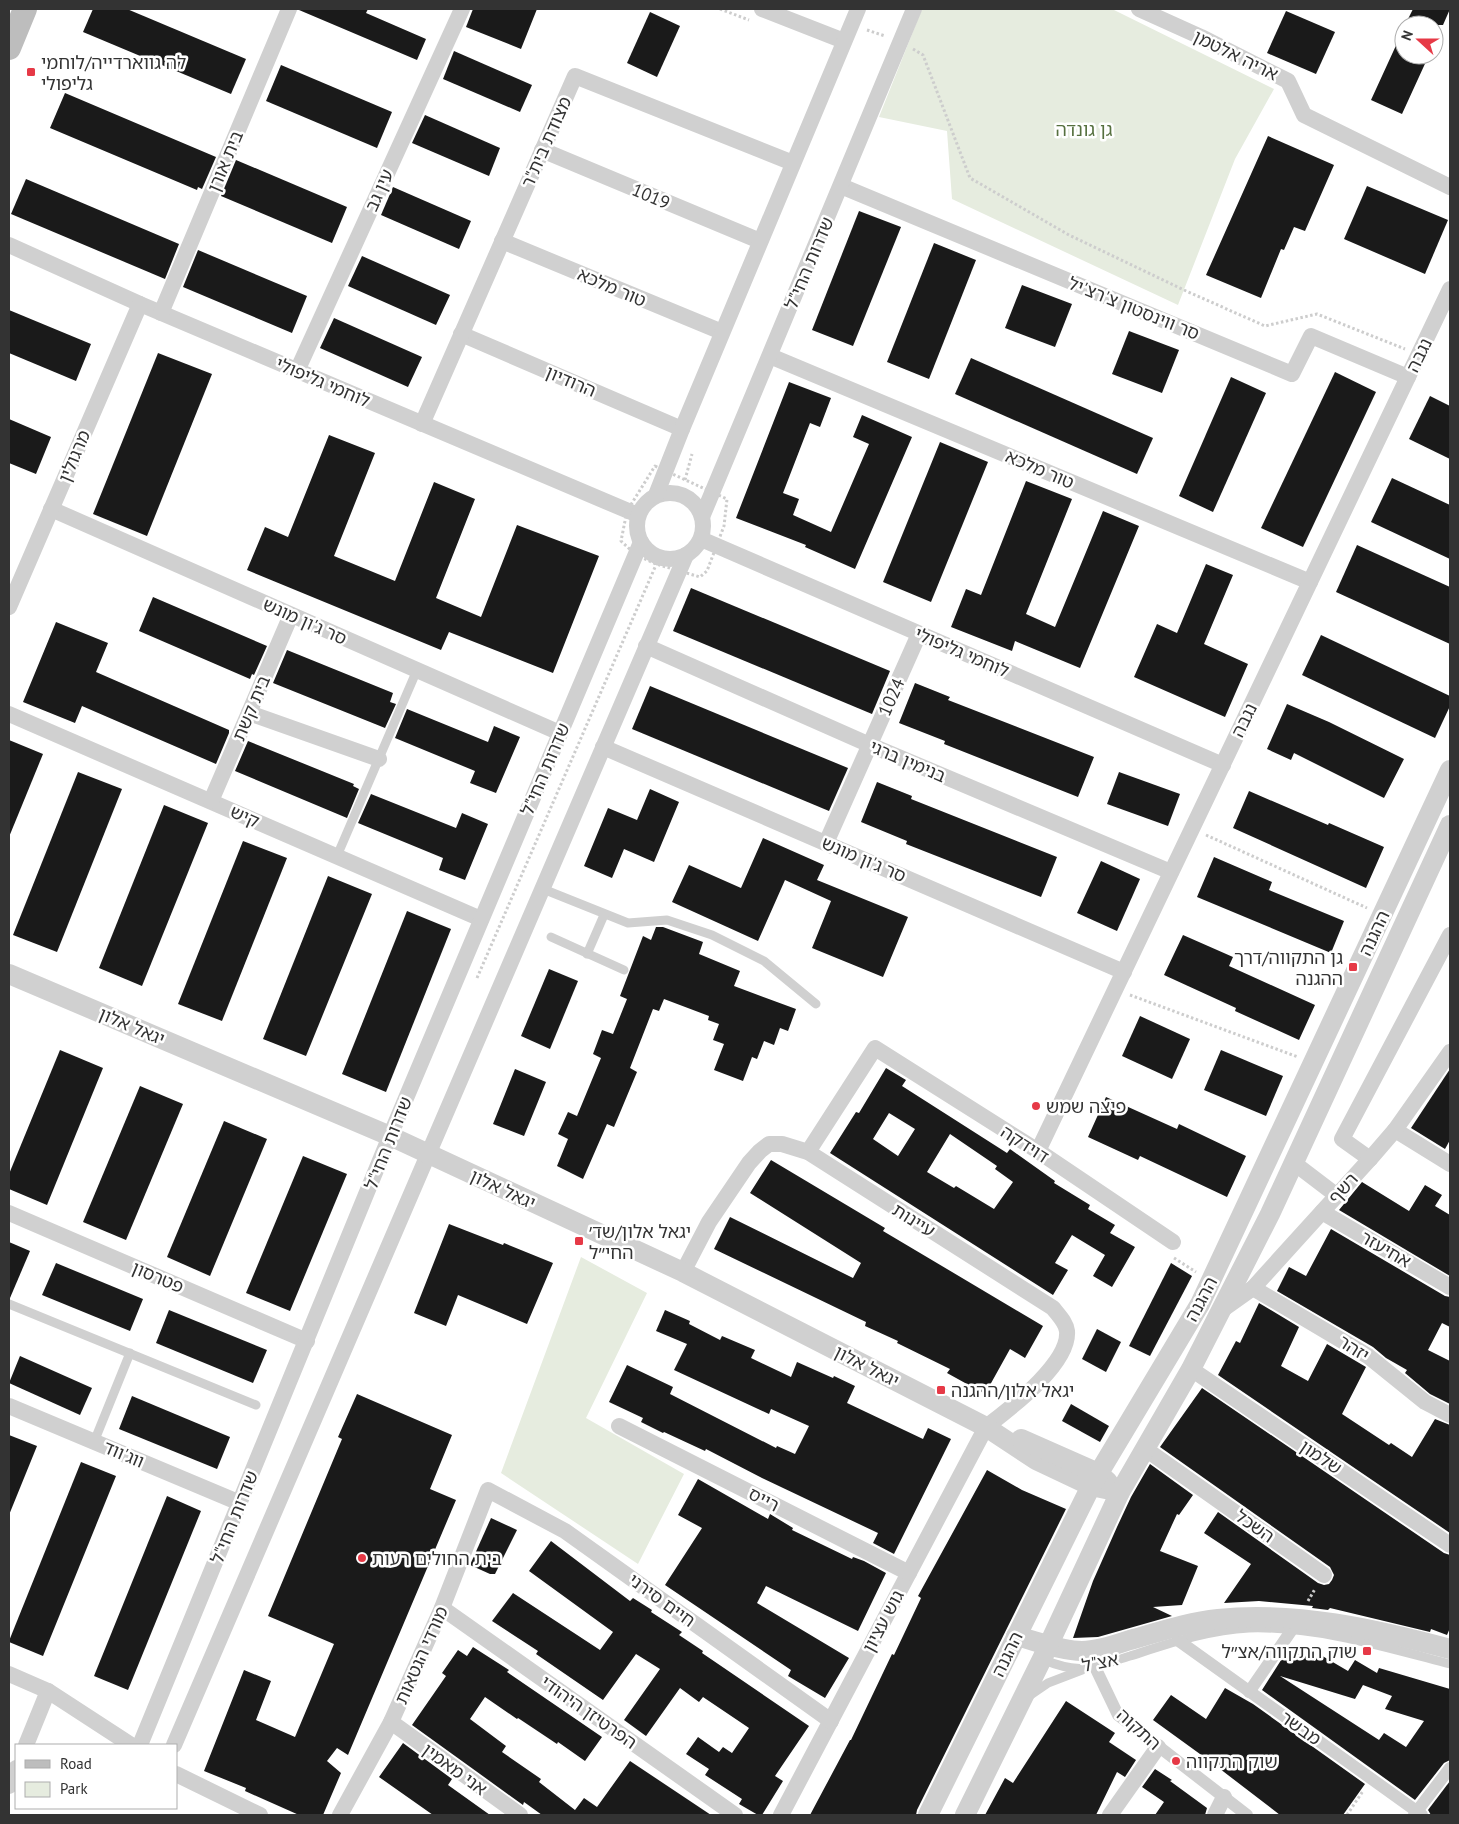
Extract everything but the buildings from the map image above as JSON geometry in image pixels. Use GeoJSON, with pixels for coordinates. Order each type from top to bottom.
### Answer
{"type":"FeatureCollection","features":[{"type":"Feature","properties":{"kind":"main road"},"geometry":{"type":"LineString","coordinates":[[9,48],[25,9]]}},
{"type":"Feature","properties":{"kind":"street","name":"בית אורן"},"geometry":{"type":"LineString","coordinates":[[161,313],[289,9]]}},
{"type":"Feature","properties":{"kind":"street","name":"עין גב"},"geometry":{"type":"LineString","coordinates":[[297,371],[462,9]]}},
{"type":"Feature","properties":{"kind":"street"},"geometry":{"type":"LineString","coordinates":[[762,9],[844,41]]}},
{"type":"Feature","properties":{"kind":"street"},"geometry":{"type":"LineString","coordinates":[[656,496],[722,332],[858,9]]}},
{"type":"Feature","properties":{"kind":"street","name":"שדרות החי\"ל"},"geometry":{"type":"LineString","coordinates":[[702,517],[914,9]]}},
{"type":"Feature","properties":{"kind":"street","name":"אריה אלטמן"},"geometry":{"type":"LineString","coordinates":[[1139,9],[1202,37],[1288,81],[1304,115],[1450,187]]}},
{"type":"Feature","properties":{"kind":"street","name":"מצודת בית\"ר"},"geometry":{"type":"LineString","coordinates":[[422,424],[575,76],[793,163]]}},
{"type":"Feature","properties":{"kind":"street","name":"1019"},"geometry":{"type":"LineString","coordinates":[[542,150],[760,241]]}},
{"type":"Feature","properties":{"kind":"street","name":"סר ווינסטון צ'רצ'יל"},"geometry":{"type":"LineString","coordinates":[[840,186],[1292,374],[1310,336],[1408,377]]}},
{"type":"Feature","properties":{"kind":"street","name":"טור מלכא"},"geometry":{"type":"LineString","coordinates":[[502,241],[722,332]]}},
{"type":"Feature","properties":{"kind":"street","name":"לוחמי גליפולי"},"geometry":{"type":"LineString","coordinates":[[9,245],[140,304],[632,513]]}},
{"type":"Feature","properties":{"kind":"street","name":"נגבה"},"geometry":{"type":"LineString","coordinates":[[1038,1151],[1408,377],[1419,355],[1444,317],[1450,289]]}},
{"type":"Feature","properties":{"kind":"street","name":"מרגולין"},"geometry":{"type":"LineString","coordinates":[[9,607],[140,304]]}},
{"type":"Feature","properties":{"kind":"street","name":"הרודיון"},"geometry":{"type":"LineString","coordinates":[[461,334],[682,429]]}},
{"type":"Feature","properties":{"kind":"street","name":"טור מלכא"},"geometry":{"type":"LineString","coordinates":[[770,356],[1310,582]]}},
{"type":"Feature","properties":{"kind":"street"},"geometry":{"type":"LineString","coordinates":[[672,492],[680,494],[690,499],[698,508],[702,517],[703,531],[701,540],[686,555],[657,561],[651,554],[638,549],[636,527],[632,513],[656,496],[672,492]]}},
{"type":"Feature","properties":{"kind":"street","name":"סר ג'ון מונש"},"geometry":{"type":"LineString","coordinates":[[51,509],[560,734]]}},
{"type":"Feature","properties":{"kind":"street","name":"לוחמי גליפולי"},"geometry":{"type":"LineString","coordinates":[[701,540],[1222,765]]}},
{"type":"Feature","properties":{"kind":"street","name":"שדרות החי\"ל"},"geometry":{"type":"LineString","coordinates":[[140,1744],[390,1136],[638,549]]}},
{"type":"Feature","properties":{"kind":"street","name":"שדרות החי\"ל"},"geometry":{"type":"LineString","coordinates":[[174,1744],[686,555]]}},
{"type":"Feature","properties":{"kind":"street","name":"בית קשת"},"geometry":{"type":"LineString","coordinates":[[211,802],[291,615]]}},
{"type":"Feature","properties":{"kind":"street","name":"1024"},"geometry":{"type":"LineString","coordinates":[[826,843],[919,634]]}},
{"type":"Feature","properties":{"kind":"street","name":"בנימין ברגי"},"geometry":{"type":"LineString","coordinates":[[646,646],[870,745],[1171,872]]}},
{"type":"Feature","properties":{"kind":"street"},"geometry":{"type":"LineString","coordinates":[[249,713],[379,759]]}},
{"type":"Feature","properties":{"kind":"street","name":"קיש"},"geometry":{"type":"LineString","coordinates":[[9,714],[481,919]]}},
{"type":"Feature","properties":{"kind":"street","name":"סר ג'ון מונש"},"geometry":{"type":"LineString","coordinates":[[603,747],[1124,972]]}},
{"type":"Feature","properties":{"kind":"street","name":"ההגנה"},"geometry":{"type":"LineString","coordinates":[[965,1815],[1018,1707],[1035,1648],[1095,1479],[1200,1304],[1450,770]]}},
{"type":"Feature","properties":{"kind":"street","name":"ההגנה"},"geometry":{"type":"LineString","coordinates":[[928,1815],[1035,1648],[1144,1448],[1191,1369],[1294,1163],[1450,825]]}},
{"type":"Feature","properties":{"kind":"street"},"geometry":{"type":"LineString","coordinates":[[1370,1158],[1342,1140],[1450,935]]}},
{"type":"Feature","properties":{"kind":"street","name":"יגאל אלון"},"geometry":{"type":"LineString","coordinates":[[9,974],[390,1136],[683,1272],[986,1427],[1036,1460],[1095,1479],[1120,1492]]}},
{"type":"Feature","properties":{"kind":"street","name":"דוידקה"},"geometry":{"type":"LineString","coordinates":[[808,1152],[875,1048],[1038,1151],[1173,1242]]}},
{"type":"Feature","properties":{"kind":"street","name":"רשף"},"geometry":{"type":"LineString","coordinates":[[1222,1310],[1253,1288],[1322,1212],[1395,1130],[1450,1055]]}},
{"type":"Feature","properties":{"kind":"street"},"geometry":{"type":"LineString","coordinates":[[1395,1130],[1450,1164]]}},
{"type":"Feature","properties":{"kind":"street","name":"עיינות"},"geometry":{"type":"LineString","coordinates":[[683,1272],[710,1222],[749,1163],[760,1151],[768,1144],[782,1144],[808,1152],[1053,1308],[1064,1323],[1067,1331],[1066,1342],[1053,1364],[1033,1389],[986,1427]]}},
{"type":"Feature","properties":{"kind":"street"},"geometry":{"type":"LineString","coordinates":[[1294,1163],[1336,1195]]}},
{"type":"Feature","properties":{"kind":"street","name":"אחיעזר"},"geometry":{"type":"LineString","coordinates":[[1322,1212],[1450,1287]]}},
{"type":"Feature","properties":{"kind":"street","name":"פטרסון"},"geometry":{"type":"LineString","coordinates":[[9,1213],[306,1341]]}},
{"type":"Feature","properties":{"kind":"street","name":"יזהר"},"geometry":{"type":"LineString","coordinates":[[1253,1288],[1368,1356],[1425,1402],[1450,1415]]}},
{"type":"Feature","properties":{"kind":"street","name":"שלמון"},"geometry":{"type":"LineString","coordinates":[[1191,1369],[1450,1545]]}},
{"type":"Feature","properties":{"kind":"street","name":"ווג'ווד"},"geometry":{"type":"LineString","coordinates":[[9,1406],[240,1503]]}},
{"type":"Feature","properties":{"kind":"street","name":"רייס"},"geometry":{"type":"LineString","coordinates":[[620,1426],[909,1573]]}},
{"type":"Feature","properties":{"kind":"street","name":"גוש עציון"},"geometry":{"type":"LineString","coordinates":[[781,1815],[986,1427]]}},
{"type":"Feature","properties":{"kind":"street","name":"השכל"},"geometry":{"type":"LineString","coordinates":[[1144,1448],[1324,1575]]}},
{"type":"Feature","properties":{"kind":"street","name":"מורדי הגטאות"},"geometry":{"type":"LineString","coordinates":[[340,1815],[391,1722],[442,1608],[488,1490]]}},
{"type":"Feature","properties":{"kind":"street","name":"חיים סירני"},"geometry":{"type":"LineString","coordinates":[[488,1490],[566,1531],[831,1721]]}},
{"type":"Feature","properties":{"kind":"street","name":"הפרטיזן היהודי"},"geometry":{"type":"LineString","coordinates":[[442,1608],[735,1815]]}},
{"type":"Feature","properties":{"kind":"street","name":"אצ\"ל"},"geometry":{"type":"LineString","coordinates":[[1035,1648],[1072,1651],[1094,1650],[1175,1627],[1216,1619],[1249,1616],[1294,1625],[1358,1628],[1446,1651]]}},
{"type":"Feature","properties":{"kind":"street"},"geometry":{"type":"LineString","coordinates":[[1250,1692],[1294,1625]]}},
{"type":"Feature","properties":{"kind":"street","name":"מבשר"},"geometry":{"type":"LineString","coordinates":[[1179,1641],[1372,1778],[1418,1814]]}},
{"type":"Feature","properties":{"kind":"street","name":"התקוה"},"geometry":{"type":"LineString","coordinates":[[1090,1668],[1118,1715],[1248,1815]]}},
{"type":"Feature","properties":{"kind":"street"},"geometry":{"type":"LineString","coordinates":[[9,1674],[48,1691],[128,1744]]}},
{"type":"Feature","properties":{"kind":"street"},"geometry":{"type":"LineString","coordinates":[[26,1744],[48,1691]]}},
{"type":"Feature","properties":{"kind":"street","name":"אני מאמין"},"geometry":{"type":"LineString","coordinates":[[391,1722],[520,1815]]}},
{"type":"Feature","properties":{"kind":"street"},"geometry":{"type":"LineString","coordinates":[[1110,1815],[1158,1747]]}},
{"type":"Feature","properties":{"kind":"street"},"geometry":{"type":"LineString","coordinates":[[1418,1814],[1450,1768]]}},
{"type":"Feature","properties":{"kind":"street"},"geometry":{"type":"LineString","coordinates":[[9,1786],[15,1771]]}},
{"type":"Feature","properties":{"kind":"street"},"geometry":{"type":"LineString","coordinates":[[178,1775],[260,1815]]}},
{"type":"Feature","properties":{"kind":"street"},"geometry":{"type":"LineString","coordinates":[[1215,1815],[1224,1797]]}},
{"type":"Feature","properties":{"kind":"lane"},"geometry":{"type":"LineString","coordinates":[[337,856],[417,670]]}},
{"type":"Feature","properties":{"kind":"lane"},"geometry":{"type":"LineString","coordinates":[[543,889],[628,923],[667,920],[712,935],[764,961],[816,1004]]}},
{"type":"Feature","properties":{"kind":"lane"},"geometry":{"type":"LineString","coordinates":[[587,954],[604,914]]}},
{"type":"Feature","properties":{"kind":"lane"},"geometry":{"type":"LineString","coordinates":[[550,937],[624,970]]}},
{"type":"Feature","properties":{"kind":"lane"},"geometry":{"type":"LineString","coordinates":[[9,1314],[11,1304],[256,1405]]}},
{"type":"Feature","properties":{"kind":"lane"},"geometry":{"type":"LineString","coordinates":[[94,1442],[130,1353]]}},
{"type":"Feature","properties":{"kind":"lane","name":"אצ\"ל"},"geometry":{"type":"LineString","coordinates":[[1035,1648],[1058,1665],[1090,1668],[1179,1641],[1218,1632],[1294,1625]]}},
{"type":"Feature","properties":{"kind":"lane"},"geometry":{"type":"LineString","coordinates":[[1018,1707],[1048,1683],[1090,1668]]}},
{"type":"Feature","properties":{"kind":"path"},"geometry":{"type":"LineString","coordinates":[[866,29],[923,54],[970,178],[1069,235],[1265,326],[1317,314],[1419,355]]}},
{"type":"Feature","properties":{"kind":"path"},"geometry":{"type":"LineString","coordinates":[[655,466],[665,471],[727,499],[724,526],[707,571],[700,577],[679,571],[657,561],[621,541],[632,513],[655,466]]}},
{"type":"Feature","properties":{"kind":"path"},"geometry":{"type":"LineString","coordinates":[[476,981],[657,561]]}},
{"type":"Feature","properties":{"kind":"path"},"geometry":{"type":"LineString","coordinates":[[1192,829],[1382,915]]}},
{"type":"Feature","properties":{"kind":"path"},"geometry":{"type":"LineString","coordinates":[[1115,989],[1313,1063]]}},
{"type":"Feature","properties":{"kind":"path"},"geometry":{"type":"LineString","coordinates":[[1175,1259],[1194,1270]]}},
{"type":"Feature","properties":{"kind":"path"},"geometry":{"type":"LineString","coordinates":[[1294,1625],[1324,1575]]}},
{"type":"Feature","properties":{"kind":"path"},"geometry":{"type":"LineString","coordinates":[[1347,1815],[1372,1778]]}},
{"type":"Feature","properties":{"kind":"green space","name":"גן גונדה"},"geometry":{"type":"Polygon","coordinates":[[[922,9],[1112,9],[1274,89],[1235,159],[1178,305],[952,199],[947,131],[879,117],[922,9]]]}},
{"type":"Feature","properties":{"kind":"green space"},"geometry":{"type":"Polygon","coordinates":[[[581,1257],[647,1293],[586,1418],[684,1474],[638,1564],[501,1473],[581,1257]]]}},
{"type":"Feature","properties":{"kind":"place","name":"לה גווארדייה/לוחמי גליפולי"},"geometry":{"type":"Point","coordinates":[31,72]}},
{"type":"Feature","properties":{"kind":"place","name":"גן התקווה/דרך ההגנה"},"geometry":{"type":"Point","coordinates":[1353,967]}},
{"type":"Feature","properties":{"kind":"place","name":"פיצה שמש"},"geometry":{"type":"Point","coordinates":[1036,1106]}},
{"type":"Feature","properties":{"kind":"place","name":"יגאל אלון/שד׳ החי״ל"},"geometry":{"type":"Point","coordinates":[579,1241]}},
{"type":"Feature","properties":{"kind":"place","name":"יגאל אלון/ההגנה"},"geometry":{"type":"Point","coordinates":[941,1390]}},
{"type":"Feature","properties":{"kind":"place","name":"בית החולים רעות"},"geometry":{"type":"Point","coordinates":[362,1558]}},
{"type":"Feature","properties":{"kind":"place","name":"שוק התקווה/אצ״ל"},"geometry":{"type":"Point","coordinates":[1367,1651]}},
{"type":"Feature","properties":{"kind":"place","name":"שוק התקווה"},"geometry":{"type":"Point","coordinates":[1176,1761]}}]}
